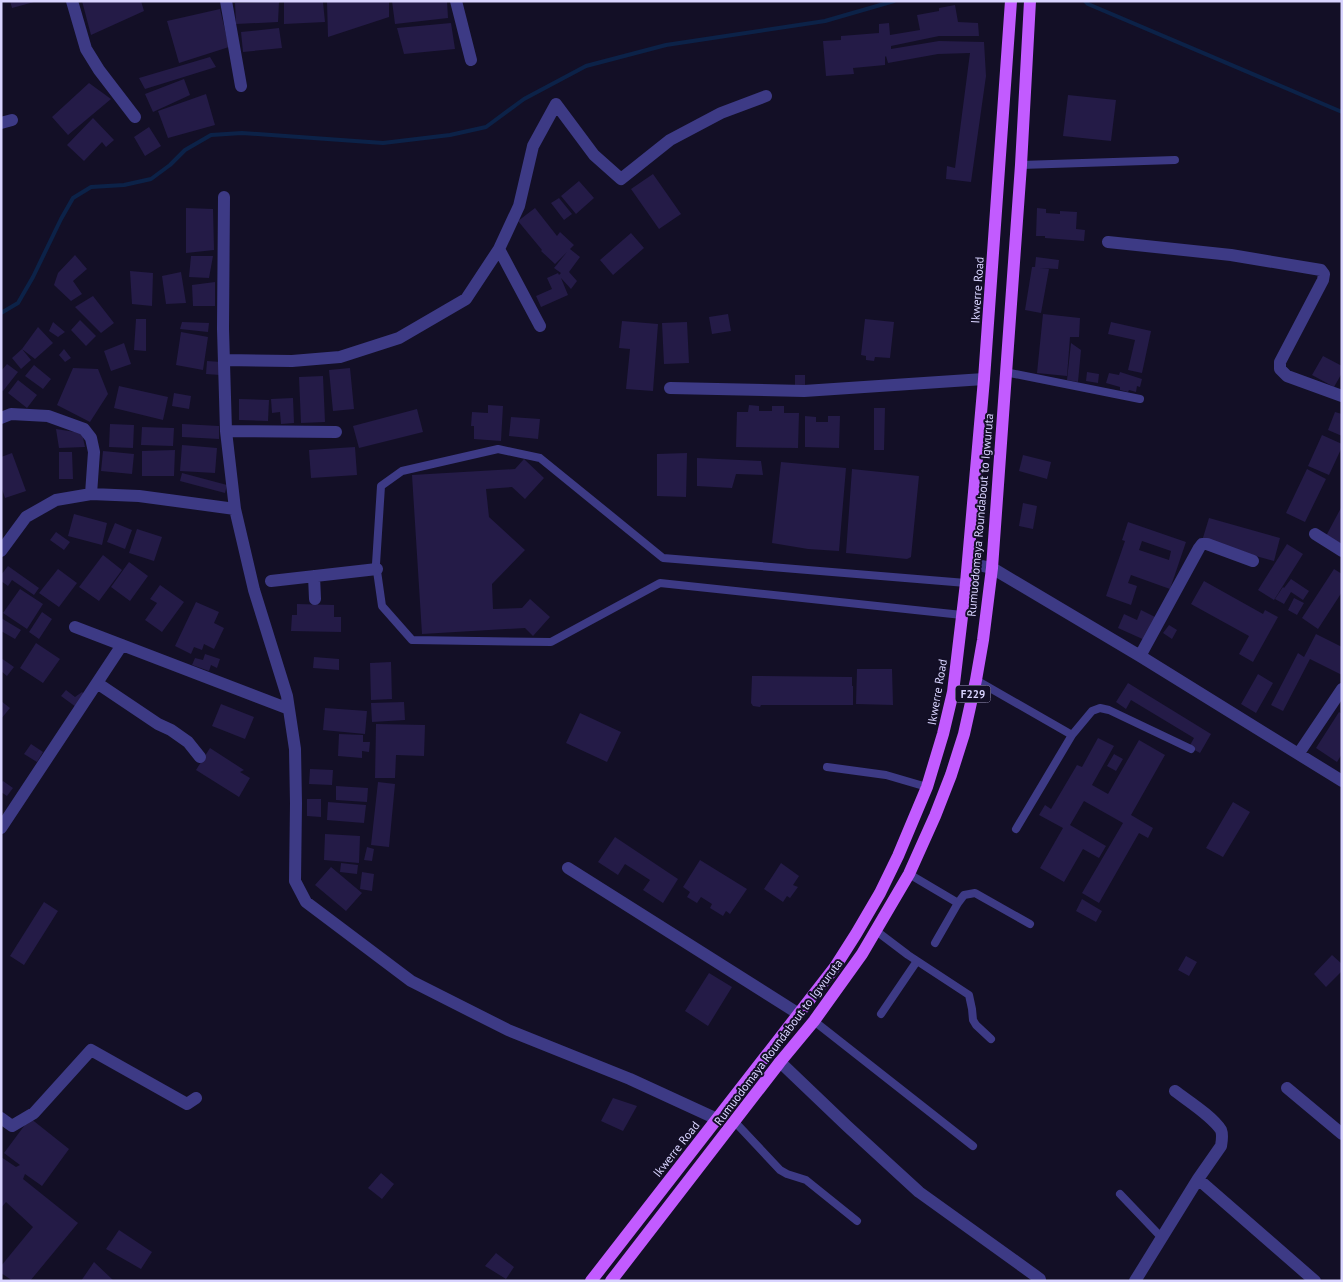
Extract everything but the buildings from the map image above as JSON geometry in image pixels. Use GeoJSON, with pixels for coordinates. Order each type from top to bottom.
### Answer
{"type":"FeatureCollection","features":[{"type":"Feature","properties":{"kind":"main road","name":"Ikwerre Road"},"geometry":{"type":"LineString","coordinates":[[591,1281],[835,967],[880,893],[927,788],[953,692],[966,583],[984,379],[1011,1]]}},
{"type":"Feature","properties":{"kind":"main road","name":"Rumuodomaya Roundabout to Igwuruta"},"geometry":{"type":"LineString","coordinates":[[611,1281],[780,1062],[814,1021],[862,954],[909,874],[952,775],[964,734],[976,680],[992,568],[1021,165],[1030,1]]}},
{"type":"Feature","properties":{"kind":"street"},"geometry":{"type":"LineString","coordinates":[[72,1],[86,49],[99,70],[135,117]]}},
{"type":"Feature","properties":{"kind":"street"},"geometry":{"type":"LineString","coordinates":[[226,1],[240,86]]}},
{"type":"Feature","properties":{"kind":"street"},"geometry":{"type":"LineString","coordinates":[[456,1],[471,60]]}},
{"type":"Feature","properties":{"kind":"street"},"geometry":{"type":"LineString","coordinates":[[224,360],[292,361],[340,357],[399,338],[466,299],[499,249],[519,206],[533,146],[556,104],[594,155],[621,179],[670,140],[720,113],[766,96]]}},
{"type":"Feature","properties":{"kind":"street"},"geometry":{"type":"LineString","coordinates":[[224,197],[223,329],[226,431],[235,509],[254,590],[287,696],[295,749],[295,881],[306,902],[411,981],[508,1030],[630,1079],[717,1120]]}},
{"type":"Feature","properties":{"kind":"street"},"geometry":{"type":"LineString","coordinates":[[1108,242],[1231,255],[1321,270],[1324,274],[1323,280],[1280,362],[1280,369],[1287,376],[1342,396]]}},
{"type":"Feature","properties":{"kind":"street"},"geometry":{"type":"LineString","coordinates":[[499,249],[540,326]]}},
{"type":"Feature","properties":{"kind":"street"},"geometry":{"type":"LineString","coordinates":[[670,388],[804,392],[984,379]]}},
{"type":"Feature","properties":{"kind":"street"},"geometry":{"type":"LineString","coordinates":[[1,405],[6,416],[48,416],[84,429],[91,438],[94,452],[91,494]]}},
{"type":"Feature","properties":{"kind":"street"},"geometry":{"type":"LineString","coordinates":[[226,431],[336,432]]}},
{"type":"Feature","properties":{"kind":"street"},"geometry":{"type":"LineString","coordinates":[[1,551],[26,517],[56,500],[91,494],[139,496],[235,509]]}},
{"type":"Feature","properties":{"kind":"street"},"geometry":{"type":"LineString","coordinates":[[1316,534],[1342,551]]}},
{"type":"Feature","properties":{"kind":"street"},"geometry":{"type":"LineString","coordinates":[[1140,656],[1202,544],[1207,544],[1253,561]]}},
{"type":"Feature","properties":{"kind":"street"},"geometry":{"type":"LineString","coordinates":[[968,563],[992,568],[1140,656],[1342,781]]}},
{"type":"Feature","properties":{"kind":"street"},"geometry":{"type":"LineString","coordinates":[[271,581],[377,569]]}},
{"type":"Feature","properties":{"kind":"street"},"geometry":{"type":"LineString","coordinates":[[314,576],[315,599]]}},
{"type":"Feature","properties":{"kind":"street"},"geometry":{"type":"LineString","coordinates":[[75,627],[289,710]]}},
{"type":"Feature","properties":{"kind":"street"},"geometry":{"type":"LineString","coordinates":[[1,828],[122,645]]}},
{"type":"Feature","properties":{"kind":"street"},"geometry":{"type":"LineString","coordinates":[[97,683],[188,742],[200,757]]}},
{"type":"Feature","properties":{"kind":"street"},"geometry":{"type":"LineString","coordinates":[[1299,754],[1342,689]]}},
{"type":"Feature","properties":{"kind":"street"},"geometry":{"type":"LineString","coordinates":[[568,868],[799,1014]]}},
{"type":"Feature","properties":{"kind":"street"},"geometry":{"type":"LineString","coordinates":[[1,1118],[12,1126],[34,1113],[91,1050],[188,1104],[196,1098]]}},
{"type":"Feature","properties":{"kind":"street"},"geometry":{"type":"LineString","coordinates":[[780,1062],[919,1192],[1043,1280]]}},
{"type":"Feature","properties":{"kind":"street"},"geometry":{"type":"LineString","coordinates":[[1287,1088],[1342,1134]]}},
{"type":"Feature","properties":{"kind":"street"},"geometry":{"type":"LineString","coordinates":[[1135,1281],[1198,1179],[1221,1146],[1223,1139],[1222,1131],[1206,1115],[1174,1091]]}},
{"type":"Feature","properties":{"kind":"street"},"geometry":{"type":"LineString","coordinates":[[1198,1179],[1315,1281]]}},
{"type":"Feature","properties":{"kind":"lane"},"geometry":{"type":"LineString","coordinates":[[1021,165],[1174,160]]}},
{"type":"Feature","properties":{"kind":"lane"},"geometry":{"type":"LineString","coordinates":[[1005,372],[1140,399]]}},
{"type":"Feature","properties":{"kind":"lane"},"geometry":{"type":"LineString","coordinates":[[962,615],[660,583],[551,642],[412,640],[382,606],[376,564],[381,486],[402,470],[498,449],[540,458],[663,558],[966,583]]}},
{"type":"Feature","properties":{"kind":"lane"},"geometry":{"type":"LineString","coordinates":[[976,680],[1072,735]]}},
{"type":"Feature","properties":{"kind":"lane"},"geometry":{"type":"LineString","coordinates":[[1016,829],[1072,735],[1092,711],[1100,708],[1109,710],[1191,749]]}},
{"type":"Feature","properties":{"kind":"lane"},"geometry":{"type":"LineString","coordinates":[[828,767],[886,775],[927,788]]}},
{"type":"Feature","properties":{"kind":"lane"},"geometry":{"type":"LineString","coordinates":[[909,874],[958,903]]}},
{"type":"Feature","properties":{"kind":"lane"},"geometry":{"type":"LineString","coordinates":[[936,943],[964,895],[975,893],[1030,924]]}},
{"type":"Feature","properties":{"kind":"lane"},"geometry":{"type":"LineString","coordinates":[[876,930],[968,996],[973,1020],[991,1040]]}},
{"type":"Feature","properties":{"kind":"lane"},"geometry":{"type":"LineString","coordinates":[[881,1014],[917,961]]}},
{"type":"Feature","properties":{"kind":"lane"},"geometry":{"type":"LineString","coordinates":[[814,1021],[973,1146]]}},
{"type":"Feature","properties":{"kind":"lane"},"geometry":{"type":"LineString","coordinates":[[734,1122],[780,1170],[806,1180],[857,1221]]}},
{"type":"Feature","properties":{"kind":"lane"},"geometry":{"type":"LineString","coordinates":[[1120,1194],[1162,1238]]}},
{"type":"Feature","properties":{"kind":"waterway"},"geometry":{"type":"LineString","coordinates":[[1,313],[18,303],[73,198],[91,187],[124,185],[151,179],[170,165],[185,150],[211,135],[242,133],[383,143],[450,135],[486,127],[524,99],[586,66],[666,45],[825,21],[894,1]]}},
{"type":"Feature","properties":{"kind":"waterway"},"geometry":{"type":"LineString","coordinates":[[1085,1],[1088,4],[1342,112]]}}]}
